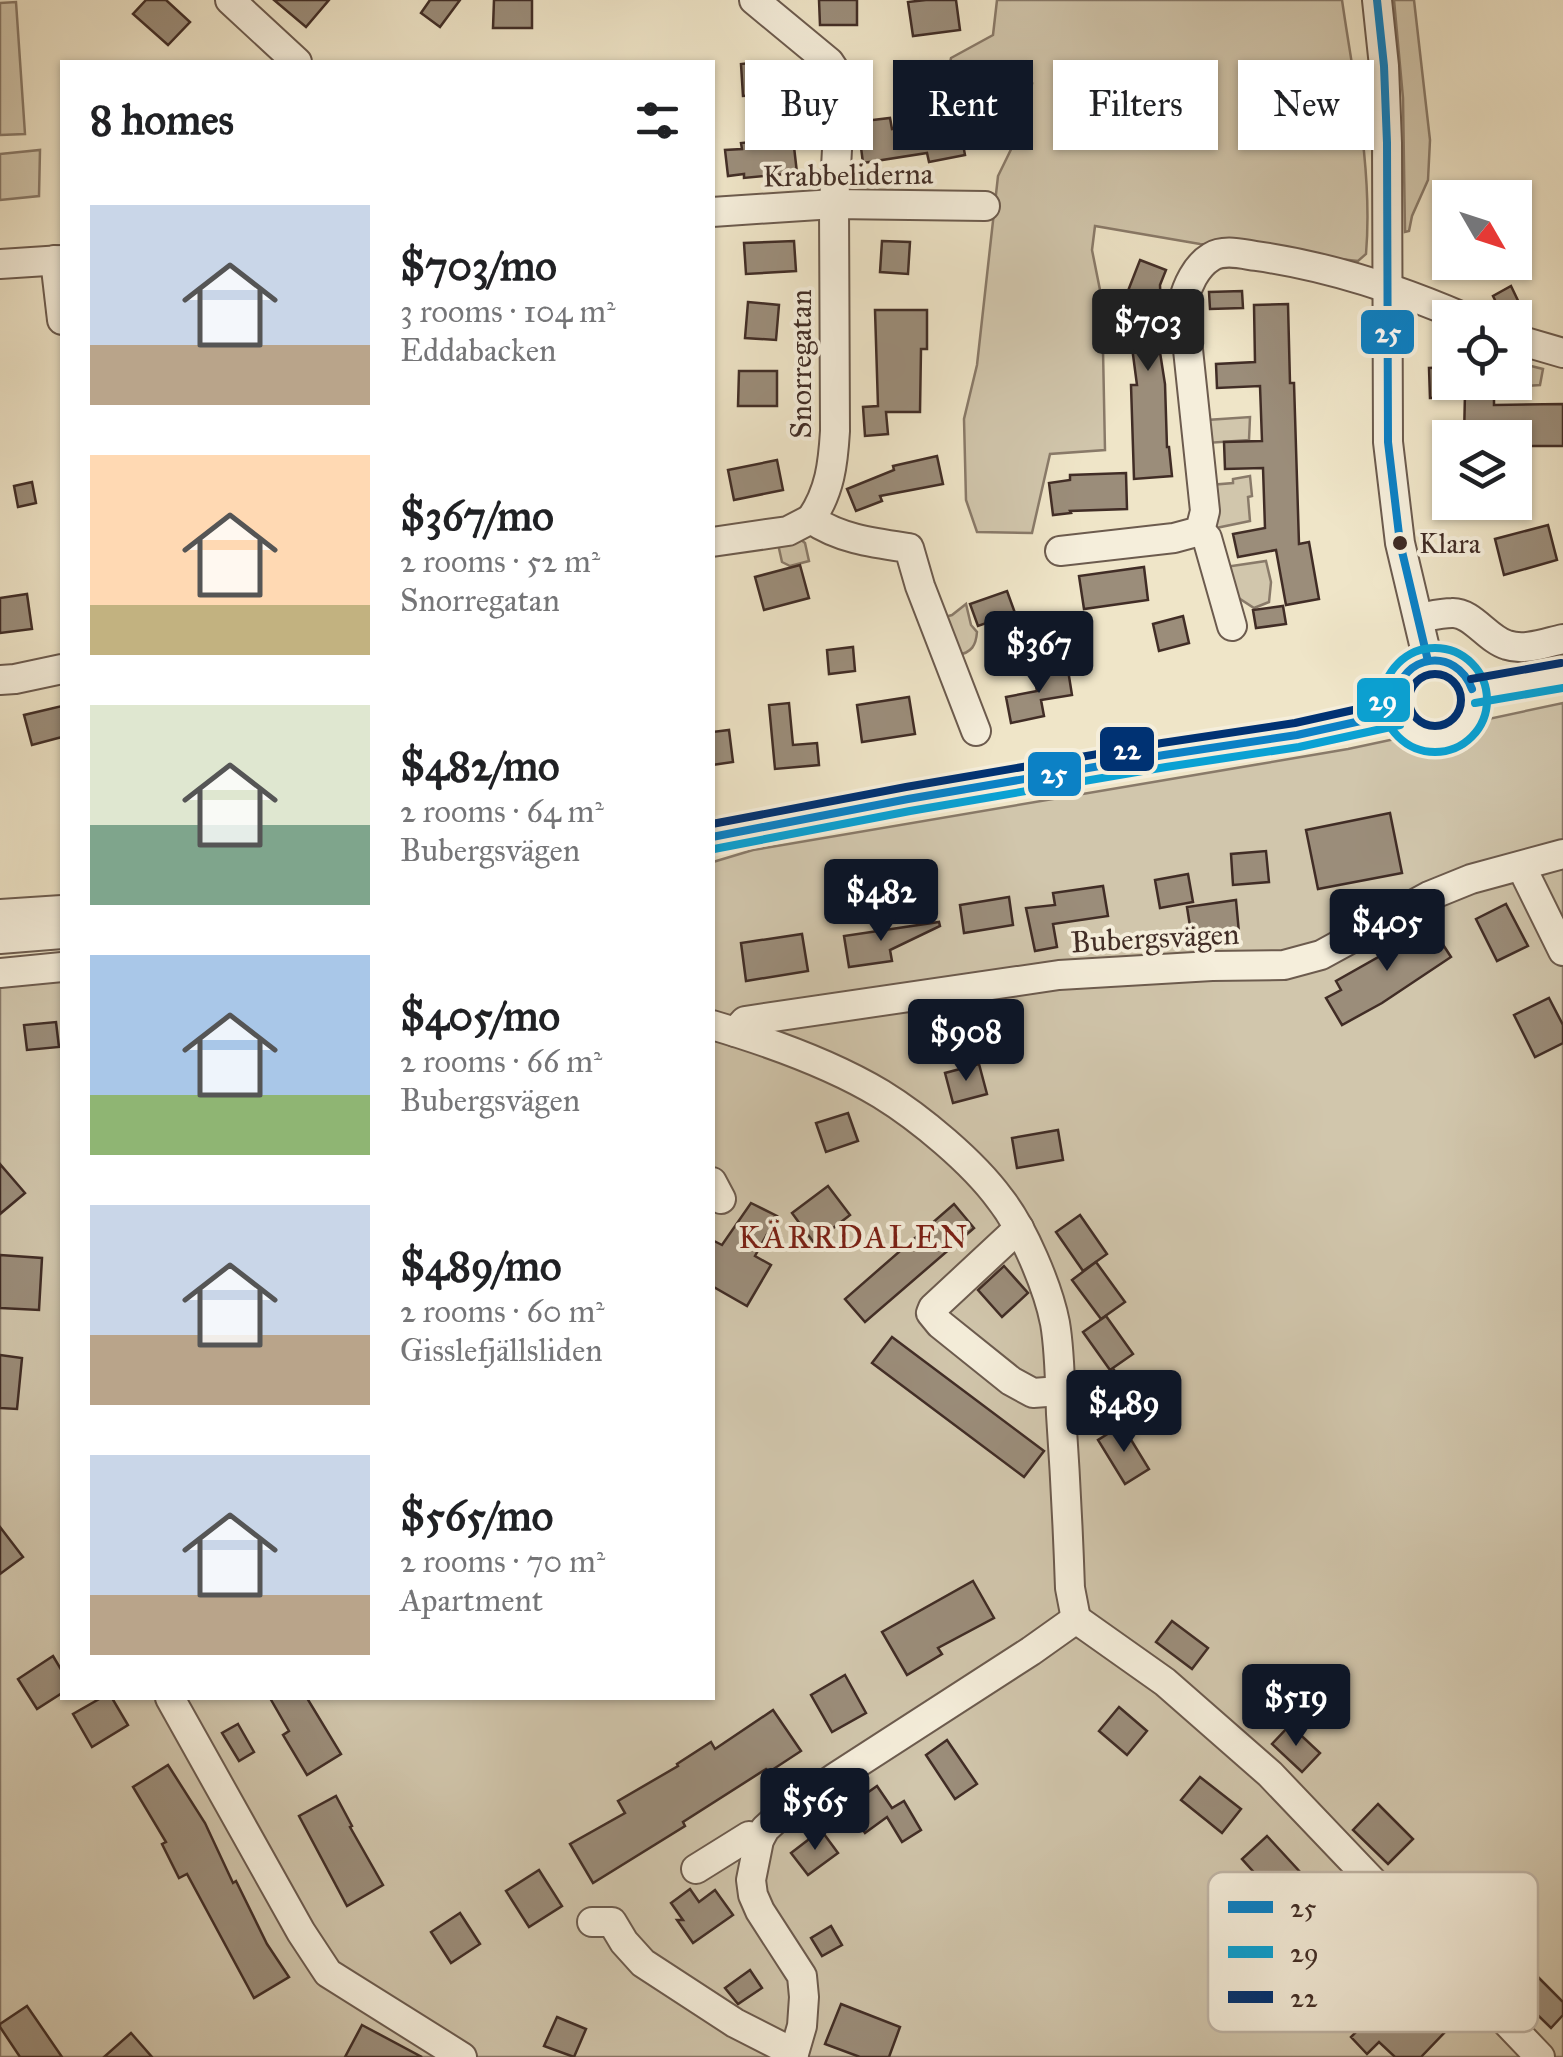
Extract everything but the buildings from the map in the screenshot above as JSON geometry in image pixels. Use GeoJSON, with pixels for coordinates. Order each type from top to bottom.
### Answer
{"type":"FeatureCollection","features":[{"type":"Feature","properties":{"kind":"street"},"geometry":{"type":"LineString","coordinates":[[230,0],[295,60]]}},
{"type":"Feature","properties":{"kind":"street","name":"Snorregatan"},"geometry":{"type":"LineString","coordinates":[[754,0],[829,62],[837,74],[840,95],[834,204],[835,431],[832,468],[823,500],[810,519]]}},
{"type":"Feature","properties":{"kind":"street"},"geometry":{"type":"LineString","coordinates":[[1377,0],[1388,143],[1388,442],[1400,543],[1428,661]]}},
{"type":"Feature","properties":{"kind":"street","name":"Krabbeliderna"},"geometry":{"type":"LineString","coordinates":[[715,212],[834,204],[985,206]]}},
{"type":"Feature","properties":{"kind":"street"},"geometry":{"type":"LineString","coordinates":[[1200,531],[1205,512],[1183,302],[1202,264],[1226,252],[1282,260],[1360,278],[1432,305]]}},
{"type":"Feature","properties":{"kind":"street"},"geometry":{"type":"LineString","coordinates":[[0,264],[59,260]]}},
{"type":"Feature","properties":{"kind":"street"},"geometry":{"type":"LineString","coordinates":[[1532,344],[1563,353]]}},
{"type":"Feature","properties":{"kind":"street"},"geometry":{"type":"LineString","coordinates":[[715,542],[788,532],[810,519],[837,534],[864,541],[916,546],[920,586],[976,732]]}},
{"type":"Feature","properties":{"kind":"street"},"geometry":{"type":"LineString","coordinates":[[1060,551],[1174,538],[1200,531]]}},
{"type":"Feature","properties":{"kind":"street"},"geometry":{"type":"LineString","coordinates":[[1200,531],[1208,538],[1232,626]]}},
{"type":"Feature","properties":{"kind":"street"},"geometry":{"type":"LineString","coordinates":[[1420,618],[1456,612],[1507,646],[1524,648],[1563,639]]}},
{"type":"Feature","properties":{"kind":"street"},"geometry":{"type":"LineString","coordinates":[[1428,661],[1446,662],[1458,668],[1473,691],[1473,707],[1467,722],[1445,738],[1414,734],[1398,714],[1395,696],[1401,678],[1414,666],[1428,661]]}},
{"type":"Feature","properties":{"kind":"street"},"geometry":{"type":"LineString","coordinates":[[0,680],[60,668]]}},
{"type":"Feature","properties":{"kind":"street"},"geometry":{"type":"LineString","coordinates":[[1473,691],[1563,675]]}},
{"type":"Feature","properties":{"kind":"street"},"geometry":{"type":"LineString","coordinates":[[715,836],[945,792],[1398,714]]}},
{"type":"Feature","properties":{"kind":"street","name":"Bubergsvägen"},"geometry":{"type":"LineString","coordinates":[[724,1028],[1059,975],[1284,965],[1321,955],[1429,896],[1471,879],[1563,854]]}},
{"type":"Feature","properties":{"kind":"street"},"geometry":{"type":"LineString","coordinates":[[1522,866],[1563,951]]}},
{"type":"Feature","properties":{"kind":"street"},"geometry":{"type":"LineString","coordinates":[[0,914],[60,910]]}},
{"type":"Feature","properties":{"kind":"street"},"geometry":{"type":"LineString","coordinates":[[0,939],[60,934]]}},
{"type":"Feature","properties":{"kind":"street"},"geometry":{"type":"LineString","coordinates":[[0,973],[60,967]]}},
{"type":"Feature","properties":{"kind":"street"},"geometry":{"type":"LineString","coordinates":[[724,1028],[834,1071],[878,1093],[903,1109],[976,1172],[1001,1200],[1038,1269],[1055,1322],[1070,1588],[1076,1619],[1164,1682],[1270,1774],[1363,1872]]}},
{"type":"Feature","properties":{"kind":"street"},"geometry":{"type":"LineString","coordinates":[[1018,1228],[971,1270],[932,1313],[1011,1381],[1033,1393],[1060,1391]]}},
{"type":"Feature","properties":{"kind":"street"},"geometry":{"type":"LineString","coordinates":[[592,1922],[612,1922],[642,1963],[734,2023],[793,2055],[802,2026],[802,1976],[760,1911],[751,1880],[759,1840],[766,1829],[1076,1619]]}},
{"type":"Feature","properties":{"kind":"street"},"geometry":{"type":"LineString","coordinates":[[171,1700],[328,1973],[462,2057]]}},
{"type":"Feature","properties":{"kind":"street"},"geometry":{"type":"LineString","coordinates":[[696,1870],[749,1836],[759,1840]]}},
{"type":"Feature","properties":{"kind":"street"},"geometry":{"type":"LineString","coordinates":[[1516,2032],[1540,2057]]}},
{"type":"Feature","properties":{"kind":"shaded area"},"geometry":{"type":"Polygon","coordinates":[[[997,0],[1342,0],[1351,60],[1238,60],[1238,150],[1363,150],[1367,191],[1366,254],[1358,261],[1200,244],[1095,226],[1092,250],[1102,300],[1105,450],[1050,454],[1032,533],[977,532],[966,500],[964,419],[977,365],[998,176],[1011,150],[1033,150],[1033,60],[951,60],[993,35],[997,0]]]}},
{"type":"Feature","properties":{"kind":"shaded area"},"geometry":{"type":"Polygon","coordinates":[[[1394,0],[1414,0],[1430,140],[1428,180],[1409,231],[1405,232],[1403,98],[1394,0]]]}},
{"type":"Feature","properties":{"kind":"shaded area"},"geometry":{"type":"Polygon","coordinates":[[[16,2],[25,134],[0,135],[0,3],[16,2]]]}},
{"type":"Feature","properties":{"kind":"shaded area"},"geometry":{"type":"Polygon","coordinates":[[[40,150],[39,196],[0,200],[0,154],[40,150]]]}},
{"type":"Feature","properties":{"kind":"shaded area"},"geometry":{"type":"Polygon","coordinates":[[[1532,366],[1543,369],[1540,385],[1532,386],[1532,366]]]}},
{"type":"Feature","properties":{"kind":"shaded area"},"geometry":{"type":"Polygon","coordinates":[[[1250,417],[1249,440],[1207,443],[1207,420],[1250,417]]]}},
{"type":"Feature","properties":{"kind":"shaded area"},"geometry":{"type":"Polygon","coordinates":[[[1250,476],[1250,521],[1216,528],[1210,485],[1233,483],[1233,479],[1250,476]]]}},
{"type":"Feature","properties":{"kind":"shaded area"},"geometry":{"type":"Polygon","coordinates":[[[800,539],[805,543],[809,561],[790,566],[782,562],[778,544],[800,539]]]}},
{"type":"Feature","properties":{"kind":"shaded area"},"geometry":{"type":"Polygon","coordinates":[[[1266,561],[1271,582],[1269,602],[1254,608],[1231,593],[1225,567],[1266,561]]]}},
{"type":"Feature","properties":{"kind":"shaded area"},"geometry":{"type":"Polygon","coordinates":[[[966,604],[971,625],[977,632],[970,650],[957,655],[941,618],[966,604]]]}},
{"type":"Feature","properties":{"kind":"shaded area"},"geometry":{"type":"Polygon","coordinates":[[[1563,703],[1563,2057],[0,2057],[0,983],[60,977],[60,1700],[715,1700],[715,861],[753,850],[1348,749],[1563,703]]]}},
{"type":"Feature","properties":{"kind":"transit line","name":"25"},"geometry":{"type":"LineString","coordinates":[[1377,0],[1387,143],[1388,442],[1400,543],[1428,661]]}},
{"type":"Feature","properties":{"kind":"transit line","name":"29"},"geometry":{"type":"LineString","coordinates":[[1435,648],[1455,652],[1472,663],[1483,680],[1487,700],[1483,720],[1472,737],[1455,748],[1435,752],[1415,748],[1398,737],[1387,720],[1383,700],[1387,680],[1398,663],[1415,652],[1435,648]]}},
{"type":"Feature","properties":{"kind":"transit line","name":"25"},"geometry":{"type":"LineString","coordinates":[[1396,698],[1408,672],[1430,661],[1454,666],[1472,689]]}},
{"type":"Feature","properties":{"kind":"transit line","name":"22"},"geometry":{"type":"LineString","coordinates":[[1471,679],[1561,663]]}},
{"type":"Feature","properties":{"kind":"transit line","name":"22"},"geometry":{"type":"LineString","coordinates":[[1435,674],[1453,682],[1461,700],[1453,718],[1435,726],[1417,718],[1409,700],[1417,682],[1435,674]]}},
{"type":"Feature","properties":{"kind":"transit line","name":"29"},"geometry":{"type":"LineString","coordinates":[[1475,703],[1563,688]]}},
{"type":"Feature","properties":{"kind":"transit line","name":"22"},"geometry":{"type":"LineString","coordinates":[[715,823],[906,787],[1295,723],[1394,701]]}},
{"type":"Feature","properties":{"kind":"transit line","name":"25"},"geometry":{"type":"LineString","coordinates":[[715,836],[908,799],[1297,735],[1397,713]]}},
{"type":"Feature","properties":{"kind":"transit line","name":"29"},"geometry":{"type":"LineString","coordinates":[[715,849],[910,811],[1299,747],[1400,725]]}},
{"type":"Feature","properties":{"kind":"place","name":"Klara"},"geometry":{"type":"Point","coordinates":[1400,543]}},
{"type":"Feature","properties":{"kind":"district","name":"KÄRRDALEN"},"geometry":{"type":"Point","coordinates":[854,1237]}}]}
